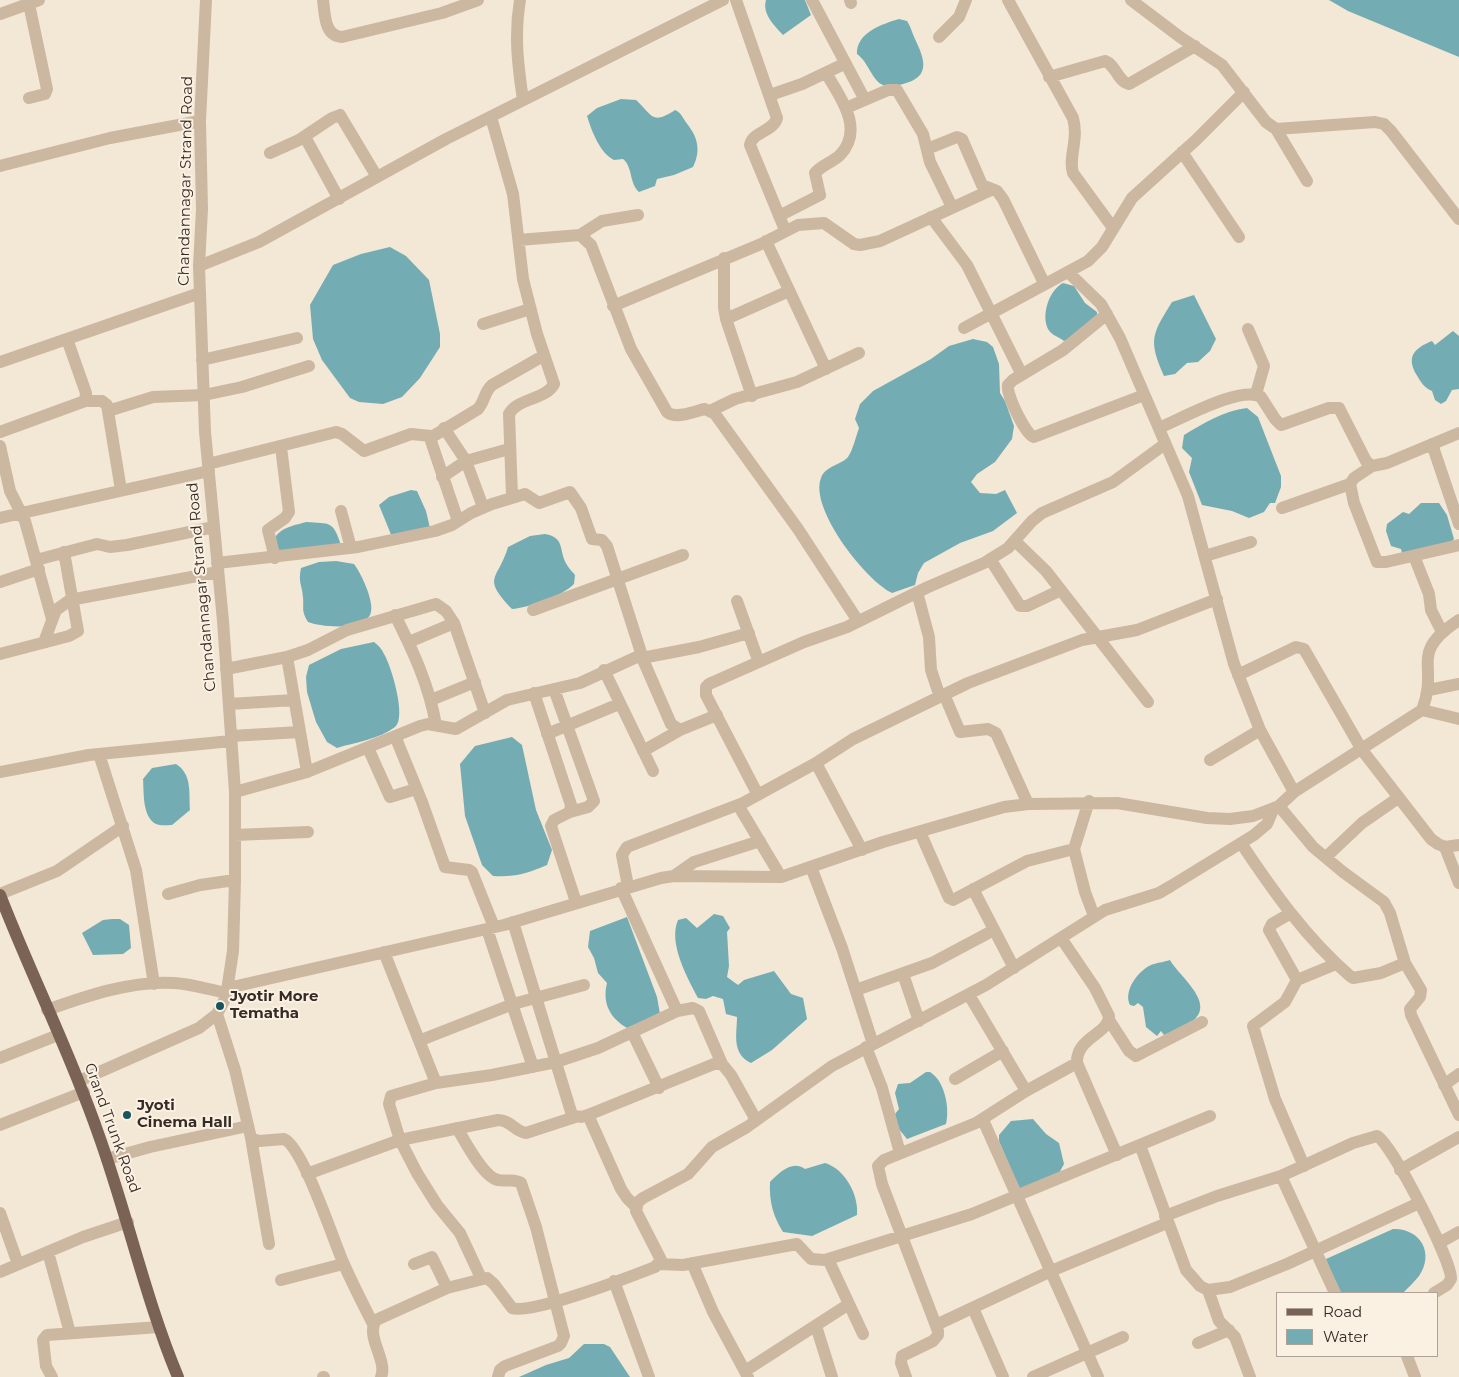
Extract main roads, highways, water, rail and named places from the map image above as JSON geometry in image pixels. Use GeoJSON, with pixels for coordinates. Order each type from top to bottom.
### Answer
{"type":"FeatureCollection","features":[{"type":"Feature","properties":{"kind":"main road","name":"Grand Trunk Road"},"geometry":{"type":"LineString","coordinates":[[0,895],[4,920],[81,1087],[128,1222],[159,1327],[178,1377]]}},
{"type":"Feature","properties":{"kind":"water"},"geometry":{"type":"Polygon","coordinates":[[[766,0],[805,0],[811,15],[783,35],[767,15],[766,0]]]}},
{"type":"Feature","properties":{"kind":"water"},"geometry":{"type":"Polygon","coordinates":[[[1329,0],[1459,0],[1459,57],[1348,11],[1329,0]]]}},
{"type":"Feature","properties":{"kind":"water"},"geometry":{"type":"Polygon","coordinates":[[[899,19],[907,21],[910,26],[921,54],[923,67],[922,72],[912,81],[886,86],[878,82],[857,54],[858,47],[861,40],[871,30],[899,19]]]}},
{"type":"Feature","properties":{"kind":"water"},"geometry":{"type":"Polygon","coordinates":[[[621,99],[636,100],[649,114],[656,118],[667,115],[675,110],[679,113],[696,140],[698,150],[693,167],[674,175],[657,179],[655,186],[639,192],[626,162],[623,159],[614,160],[609,157],[594,135],[587,116],[597,108],[621,99]]]}},
{"type":"Feature","properties":{"kind":"water"},"geometry":{"type":"Polygon","coordinates":[[[390,247],[406,256],[429,280],[440,334],[440,347],[420,378],[402,397],[383,404],[359,402],[350,398],[322,360],[313,339],[310,305],[333,265],[361,254],[390,247]]]}},
{"type":"Feature","properties":{"kind":"water"},"geometry":{"type":"Polygon","coordinates":[[[1063,283],[1074,286],[1085,303],[1097,312],[1097,318],[1070,339],[1064,341],[1049,331],[1045,317],[1050,297],[1058,286],[1063,283]]]}},
{"type":"Feature","properties":{"kind":"water"},"geometry":{"type":"Polygon","coordinates":[[[1194,295],[1216,339],[1210,351],[1198,362],[1187,363],[1175,374],[1164,376],[1154,345],[1156,330],[1172,302],[1194,295]]]}},
{"type":"Feature","properties":{"kind":"water"},"geometry":{"type":"Polygon","coordinates":[[[1453,331],[1459,336],[1459,389],[1452,390],[1446,401],[1441,404],[1435,400],[1432,391],[1424,386],[1419,379],[1413,368],[1412,357],[1421,347],[1432,341],[1435,345],[1453,331]]]}},
{"type":"Feature","properties":{"kind":"water"},"geometry":{"type":"Polygon","coordinates":[[[973,339],[987,342],[993,347],[999,364],[1000,393],[1014,426],[1012,439],[995,462],[977,474],[971,482],[980,493],[996,494],[1005,490],[1017,513],[993,531],[960,543],[924,563],[918,573],[915,585],[892,593],[868,574],[842,542],[823,507],[819,491],[821,478],[829,468],[845,460],[850,454],[859,428],[855,419],[860,404],[873,391],[931,359],[949,346],[973,339]]]}},
{"type":"Feature","properties":{"kind":"water"},"geometry":{"type":"Polygon","coordinates":[[[1247,408],[1258,417],[1281,476],[1281,487],[1275,503],[1270,503],[1264,512],[1249,518],[1232,511],[1202,505],[1189,472],[1192,458],[1182,448],[1184,435],[1222,415],[1247,408]]]}},
{"type":"Feature","properties":{"kind":"water"},"geometry":{"type":"Polygon","coordinates":[[[411,490],[417,491],[426,511],[430,528],[392,537],[379,505],[389,497],[411,490]]]}},
{"type":"Feature","properties":{"kind":"water"},"geometry":{"type":"Polygon","coordinates":[[[1421,503],[1439,503],[1447,515],[1454,539],[1448,545],[1402,553],[1401,549],[1391,546],[1386,531],[1387,524],[1403,512],[1409,514],[1421,503]]]}},
{"type":"Feature","properties":{"kind":"water"},"geometry":{"type":"Polygon","coordinates":[[[306,522],[330,525],[336,531],[341,545],[278,555],[273,542],[275,537],[286,528],[306,522]]]}},
{"type":"Feature","properties":{"kind":"water"},"geometry":{"type":"Polygon","coordinates":[[[545,534],[556,538],[559,542],[564,560],[575,575],[574,584],[545,600],[512,609],[494,584],[508,547],[530,536],[545,534]]]}},
{"type":"Feature","properties":{"kind":"water"},"geometry":{"type":"Polygon","coordinates":[[[336,561],[354,564],[357,568],[369,596],[371,604],[370,615],[359,624],[350,626],[331,626],[308,622],[303,610],[300,580],[301,568],[319,562],[336,561]]]}},
{"type":"Feature","properties":{"kind":"water"},"geometry":{"type":"Polygon","coordinates":[[[374,642],[383,652],[394,680],[399,703],[398,722],[389,731],[368,740],[337,748],[327,742],[316,722],[307,692],[306,677],[309,665],[341,649],[374,642]]]}},
{"type":"Feature","properties":{"kind":"water"},"geometry":{"type":"Polygon","coordinates":[[[512,737],[522,745],[536,810],[552,850],[547,865],[521,874],[493,876],[482,865],[465,816],[460,764],[475,746],[512,737]]]}},
{"type":"Feature","properties":{"kind":"water"},"geometry":{"type":"Polygon","coordinates":[[[176,764],[185,773],[189,784],[190,810],[172,825],[158,825],[151,821],[146,810],[143,779],[152,768],[176,764]]]}},
{"type":"Feature","properties":{"kind":"water"},"geometry":{"type":"Polygon","coordinates":[[[714,914],[723,916],[730,928],[727,932],[729,966],[727,977],[738,985],[744,980],[774,971],[791,994],[803,998],[807,1019],[772,1050],[751,1063],[740,1054],[736,1043],[737,1017],[726,1014],[723,999],[713,996],[706,999],[698,998],[684,970],[677,949],[675,939],[678,920],[686,918],[697,928],[714,914]]]}},
{"type":"Feature","properties":{"kind":"water"},"geometry":{"type":"Polygon","coordinates":[[[627,917],[657,997],[660,1014],[627,1028],[616,1020],[609,1009],[606,997],[607,983],[598,973],[594,958],[588,947],[590,931],[627,917]]]}},
{"type":"Feature","properties":{"kind":"water"},"geometry":{"type":"Polygon","coordinates":[[[120,919],[129,925],[131,948],[123,954],[93,955],[82,933],[103,920],[120,919]]]}},
{"type":"Feature","properties":{"kind":"water"},"geometry":{"type":"Polygon","coordinates":[[[1170,960],[1198,996],[1200,1012],[1188,1024],[1164,1035],[1161,1031],[1157,1036],[1146,1027],[1143,1007],[1138,1003],[1134,1006],[1130,1005],[1128,994],[1133,982],[1141,972],[1153,964],[1170,960]]]}},
{"type":"Feature","properties":{"kind":"water"},"geometry":{"type":"Polygon","coordinates":[[[926,1072],[930,1072],[935,1076],[943,1088],[947,1103],[946,1124],[907,1139],[898,1128],[895,1114],[899,1109],[895,1093],[898,1084],[910,1083],[926,1072]]]}},
{"type":"Feature","properties":{"kind":"water"},"geometry":{"type":"Polygon","coordinates":[[[1033,1119],[1046,1134],[1059,1143],[1064,1164],[1058,1175],[1019,1189],[999,1141],[999,1135],[1011,1121],[1033,1119]]]}},
{"type":"Feature","properties":{"kind":"water"},"geometry":{"type":"Polygon","coordinates":[[[825,1163],[839,1171],[849,1184],[856,1199],[857,1215],[812,1236],[783,1232],[772,1208],[770,1182],[786,1168],[795,1166],[805,1169],[825,1163]]]}},
{"type":"Feature","properties":{"kind":"water"},"geometry":{"type":"Polygon","coordinates":[[[1393,1229],[1403,1230],[1417,1237],[1425,1251],[1424,1267],[1419,1276],[1404,1292],[1339,1292],[1326,1259],[1393,1229]]]}},
{"type":"Feature","properties":{"kind":"water"},"geometry":{"type":"Polygon","coordinates":[[[584,1344],[604,1344],[610,1347],[630,1377],[519,1377],[546,1365],[569,1358],[584,1344]]]}},
{"type":"Feature","properties":{"kind":"place","name":"Jyotir More Tematha"},"geometry":{"type":"Point","coordinates":[220,1006]}},
{"type":"Feature","properties":{"kind":"place","name":"Jyoti Cinema Hall"},"geometry":{"type":"Point","coordinates":[127,1115]}}]}
